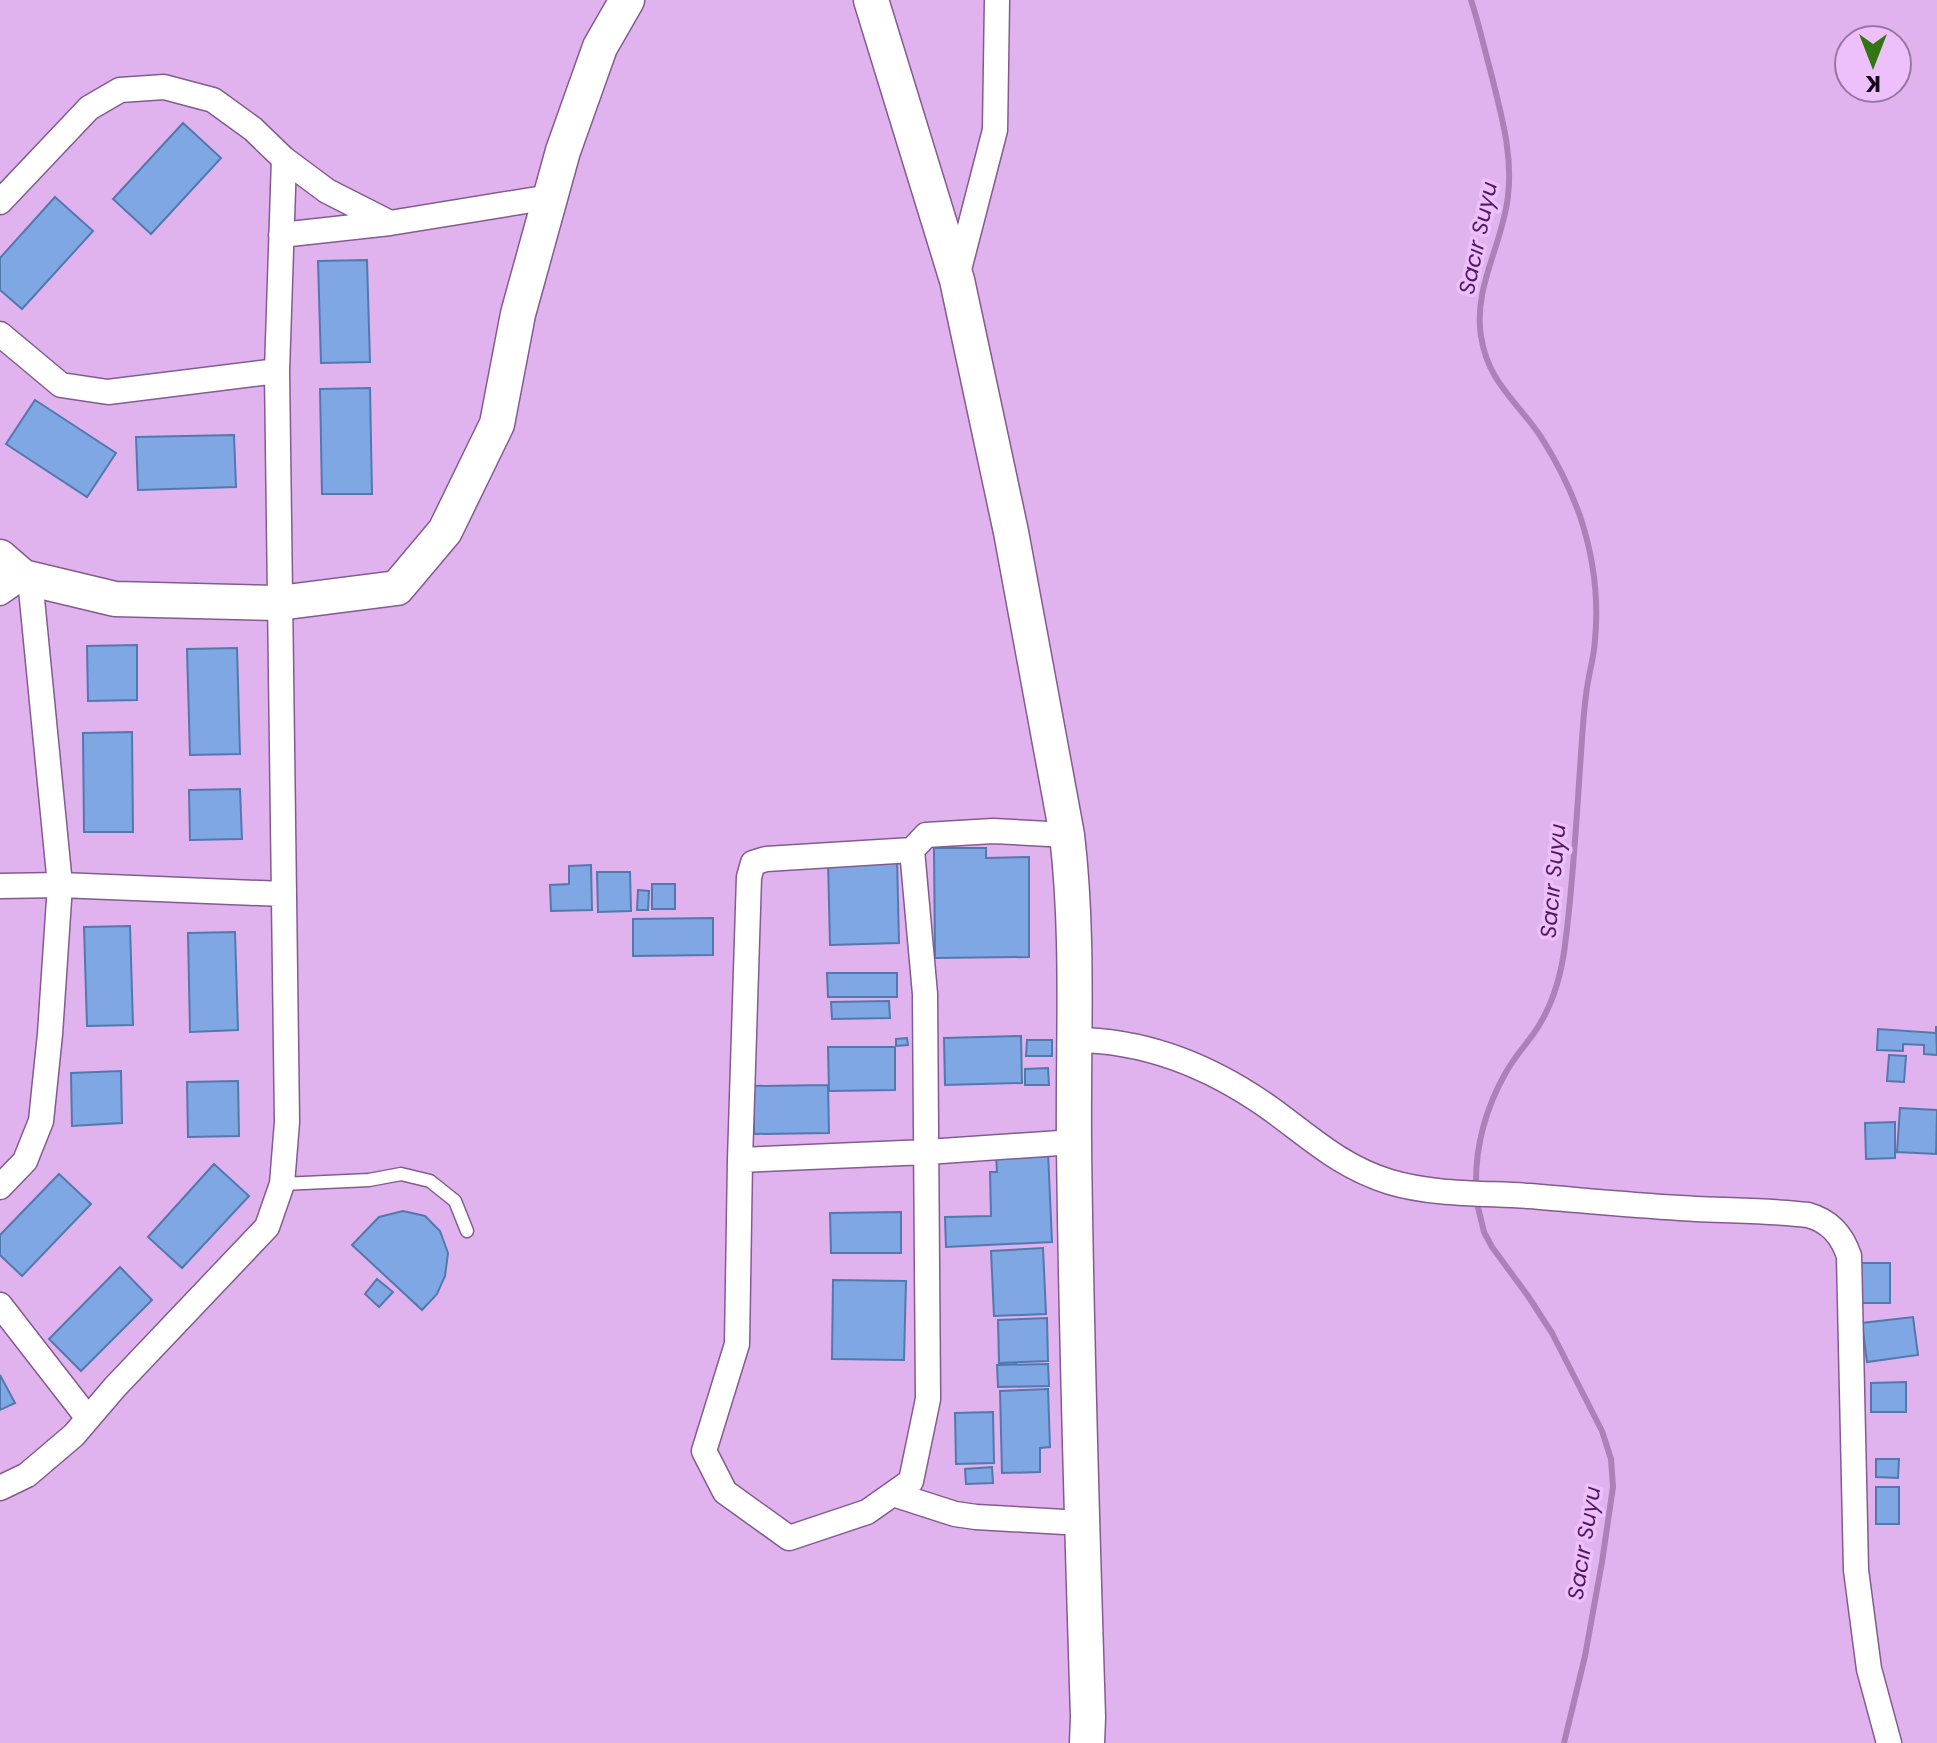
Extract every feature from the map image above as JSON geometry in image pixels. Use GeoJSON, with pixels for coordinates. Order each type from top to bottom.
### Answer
{"type":"FeatureCollection","features":[{"type":"Feature","properties":{"kind":"street"},"geometry":{"type":"LineString","coordinates":[[0,1187],[25,1161],[41,1121],[60,885],[13,576],[115,599],[279,603],[397,588],[445,531],[497,424],[518,314],[563,151],[600,47],[627,0]]}},
{"type":"Feature","properties":{"kind":"street"},"geometry":{"type":"LineString","coordinates":[[858,0],[876,16],[957,280],[1011,532],[1067,835],[1071,875],[1087,1743]]}},
{"type":"Feature","properties":{"kind":"street"},"geometry":{"type":"LineString","coordinates":[[957,280],[995,130],[997,0]]}},
{"type":"Feature","properties":{"kind":"street"},"geometry":{"type":"LineString","coordinates":[[0,202],[89,108],[120,90],[164,87],[213,100],[327,191],[390,223]]}},
{"type":"Feature","properties":{"kind":"street"},"geometry":{"type":"LineString","coordinates":[[0,1488],[27,1475],[74,1435],[87,1417],[267,1227],[282,1184],[287,1122],[277,371],[284,159]]}},
{"type":"Feature","properties":{"kind":"street"},"geometry":{"type":"LineString","coordinates":[[281,235],[390,223],[550,197]]}},
{"type":"Feature","properties":{"kind":"street"},"geometry":{"type":"LineString","coordinates":[[0,334],[61,385],[108,392],[277,371]]}},
{"type":"Feature","properties":{"kind":"street"},"geometry":{"type":"LineString","coordinates":[[912,850],[925,994],[928,1399],[911,1481],[867,1512],[789,1538],[725,1492],[704,1451],[737,1344],[749,877],[753,863],[766,859],[912,850],[926,835],[993,831],[1067,835]]}},
{"type":"Feature","properties":{"kind":"street"},"geometry":{"type":"LineString","coordinates":[[0,886],[60,885],[283,894]]}},
{"type":"Feature","properties":{"kind":"street"},"geometry":{"type":"LineString","coordinates":[[1074,1040],[1125,1043],[1167,1054],[1243,1091],[1333,1156],[1393,1183],[1439,1190],[1808,1215],[1827,1223],[1841,1237],[1849,1256],[1856,1570],[1869,1669],[1889,1743]]}},
{"type":"Feature","properties":{"kind":"street"},"geometry":{"type":"LineString","coordinates":[[740,1160],[1074,1142]]}},
{"type":"Feature","properties":{"kind":"street"},"geometry":{"type":"LineString","coordinates":[[0,1305],[87,1417]]}},
{"type":"Feature","properties":{"kind":"street"},"geometry":{"type":"LineString","coordinates":[[893,1494],[955,1514],[1082,1523]]}},
{"type":"Feature","properties":{"kind":"lane"},"geometry":{"type":"LineString","coordinates":[[282,1184],[369,1180],[401,1174],[430,1181],[455,1201],[467,1231]]}},
{"type":"Feature","properties":{"kind":"building"},"geometry":{"type":"Polygon","coordinates":[[[183,123],[221,158],[151,234],[113,199],[183,123]]]}},
{"type":"Feature","properties":{"kind":"building"},"geometry":{"type":"Polygon","coordinates":[[[55,197],[93,231],[22,309],[0,290],[0,258],[55,197]]]}},
{"type":"Feature","properties":{"kind":"building"},"geometry":{"type":"Polygon","coordinates":[[[367,260],[370,362],[321,363],[318,261],[367,260]]]}},
{"type":"Feature","properties":{"kind":"building"},"geometry":{"type":"Polygon","coordinates":[[[370,388],[372,494],[322,494],[320,389],[370,388]]]}},
{"type":"Feature","properties":{"kind":"building"},"geometry":{"type":"Polygon","coordinates":[[[35,400],[116,453],[87,497],[6,444],[35,400]]]}},
{"type":"Feature","properties":{"kind":"building"},"geometry":{"type":"Polygon","coordinates":[[[234,435],[236,487],[138,490],[136,437],[234,435]]]}},
{"type":"Feature","properties":{"kind":"building"},"geometry":{"type":"Polygon","coordinates":[[[137,645],[137,700],[88,701],[87,646],[137,645]]]}},
{"type":"Feature","properties":{"kind":"building"},"geometry":{"type":"Polygon","coordinates":[[[237,648],[240,754],[190,755],[187,649],[237,648]]]}},
{"type":"Feature","properties":{"kind":"building"},"geometry":{"type":"Polygon","coordinates":[[[132,732],[133,832],[84,832],[83,733],[132,732]]]}},
{"type":"Feature","properties":{"kind":"building"},"geometry":{"type":"Polygon","coordinates":[[[240,789],[242,839],[190,840],[189,790],[240,789]]]}},
{"type":"Feature","properties":{"kind":"building"},"geometry":{"type":"Polygon","coordinates":[[[934,848],[986,848],[986,858],[1029,857],[1029,957],[935,958],[934,848]]]}},
{"type":"Feature","properties":{"kind":"building"},"geometry":{"type":"Polygon","coordinates":[[[897,858],[899,943],[830,945],[828,860],[897,858]]]}},
{"type":"Feature","properties":{"kind":"building"},"geometry":{"type":"Polygon","coordinates":[[[591,865],[592,910],[551,911],[550,885],[569,884],[569,866],[591,865]]]}},
{"type":"Feature","properties":{"kind":"building"},"geometry":{"type":"Polygon","coordinates":[[[597,872],[630,872],[631,911],[598,912],[597,872]]]}},
{"type":"Feature","properties":{"kind":"building"},"geometry":{"type":"Polygon","coordinates":[[[652,884],[675,884],[675,909],[652,909],[652,884]]]}},
{"type":"Feature","properties":{"kind":"building"},"geometry":{"type":"Polygon","coordinates":[[[638,890],[649,891],[648,910],[637,910],[638,890]]]}},
{"type":"Feature","properties":{"kind":"building"},"geometry":{"type":"Polygon","coordinates":[[[713,918],[713,955],[633,956],[633,919],[713,918]]]}},
{"type":"Feature","properties":{"kind":"building"},"geometry":{"type":"Polygon","coordinates":[[[130,926],[133,1025],[87,1026],[84,927],[130,926]]]}},
{"type":"Feature","properties":{"kind":"building"},"geometry":{"type":"Polygon","coordinates":[[[235,932],[238,1030],[190,1032],[188,933],[235,932]]]}},
{"type":"Feature","properties":{"kind":"building"},"geometry":{"type":"Polygon","coordinates":[[[827,973],[897,973],[897,997],[828,997],[827,973]]]}},
{"type":"Feature","properties":{"kind":"building"},"geometry":{"type":"Polygon","coordinates":[[[889,1001],[890,1018],[832,1019],[831,1002],[889,1001]]]}},
{"type":"Feature","properties":{"kind":"building"},"geometry":{"type":"Polygon","coordinates":[[[1936,1026],[1937,1055],[1924,1054],[1924,1045],[1903,1044],[1903,1051],[1877,1050],[1878,1029],[1936,1033],[1936,1026]]]}},
{"type":"Feature","properties":{"kind":"building"},"geometry":{"type":"Polygon","coordinates":[[[1021,1036],[1022,1083],[945,1085],[944,1038],[1021,1036]]]}},
{"type":"Feature","properties":{"kind":"building"},"geometry":{"type":"Polygon","coordinates":[[[907,1038],[908,1045],[896,1046],[896,1039],[907,1038]]]}},
{"type":"Feature","properties":{"kind":"building"},"geometry":{"type":"Polygon","coordinates":[[[1027,1040],[1052,1040],[1052,1056],[1026,1056],[1027,1040]]]}},
{"type":"Feature","properties":{"kind":"building"},"geometry":{"type":"Polygon","coordinates":[[[828,1047],[895,1047],[895,1090],[829,1091],[828,1047]]]}},
{"type":"Feature","properties":{"kind":"building"},"geometry":{"type":"Polygon","coordinates":[[[1889,1055],[1906,1056],[1904,1082],[1887,1081],[1889,1055]]]}},
{"type":"Feature","properties":{"kind":"building"},"geometry":{"type":"Polygon","coordinates":[[[1048,1068],[1049,1085],[1025,1085],[1025,1069],[1048,1068]]]}},
{"type":"Feature","properties":{"kind":"building"},"geometry":{"type":"Polygon","coordinates":[[[121,1071],[122,1123],[72,1126],[71,1073],[121,1071]]]}},
{"type":"Feature","properties":{"kind":"building"},"geometry":{"type":"Polygon","coordinates":[[[238,1081],[239,1136],[188,1137],[187,1082],[238,1081]]]}},
{"type":"Feature","properties":{"kind":"building"},"geometry":{"type":"Polygon","coordinates":[[[828,1085],[829,1133],[754,1134],[754,1086],[828,1085]]]}},
{"type":"Feature","properties":{"kind":"building"},"geometry":{"type":"Polygon","coordinates":[[[1900,1108],[1937,1110],[1936,1154],[1897,1152],[1900,1108]]]}},
{"type":"Feature","properties":{"kind":"building"},"geometry":{"type":"Polygon","coordinates":[[[1895,1122],[1895,1158],[1866,1159],[1865,1123],[1895,1122]]]}},
{"type":"Feature","properties":{"kind":"building"},"geometry":{"type":"Polygon","coordinates":[[[1048,1152],[1052,1242],[946,1247],[945,1217],[991,1216],[990,1172],[997,1172],[996,1154],[1048,1152]]]}},
{"type":"Feature","properties":{"kind":"building"},"geometry":{"type":"Polygon","coordinates":[[[214,1164],[249,1196],[182,1268],[148,1237],[214,1164]]]}},
{"type":"Feature","properties":{"kind":"building"},"geometry":{"type":"Polygon","coordinates":[[[59,1174],[91,1204],[22,1276],[0,1255],[0,1235],[59,1174]]]}},
{"type":"Feature","properties":{"kind":"building"},"geometry":{"type":"Polygon","coordinates":[[[403,1211],[425,1216],[440,1231],[448,1253],[445,1276],[437,1294],[422,1310],[352,1245],[379,1217],[403,1211]]]}},
{"type":"Feature","properties":{"kind":"building"},"geometry":{"type":"Polygon","coordinates":[[[901,1212],[901,1253],[831,1253],[830,1213],[901,1212]]]}},
{"type":"Feature","properties":{"kind":"building"},"geometry":{"type":"Polygon","coordinates":[[[1043,1248],[1046,1314],[994,1316],[991,1251],[1043,1248]]]}},
{"type":"Feature","properties":{"kind":"building"},"geometry":{"type":"Polygon","coordinates":[[[1857,1263],[1890,1263],[1890,1303],[1857,1303],[1857,1263]]]}},
{"type":"Feature","properties":{"kind":"building"},"geometry":{"type":"Polygon","coordinates":[[[120,1267],[152,1300],[81,1371],[49,1339],[120,1267]]]}},
{"type":"Feature","properties":{"kind":"building"},"geometry":{"type":"Polygon","coordinates":[[[377,1279],[393,1292],[379,1307],[365,1294],[377,1279]]]}},
{"type":"Feature","properties":{"kind":"building"},"geometry":{"type":"Polygon","coordinates":[[[833,1280],[906,1281],[904,1360],[832,1359],[833,1280]]]}},
{"type":"Feature","properties":{"kind":"building"},"geometry":{"type":"Polygon","coordinates":[[[1913,1317],[1918,1355],[1867,1362],[1862,1323],[1913,1317]]]}},
{"type":"Feature","properties":{"kind":"building"},"geometry":{"type":"Polygon","coordinates":[[[1047,1318],[1048,1361],[999,1363],[998,1320],[1047,1318]]]}},
{"type":"Feature","properties":{"kind":"building"},"geometry":{"type":"Polygon","coordinates":[[[1048,1364],[1049,1386],[998,1387],[997,1365],[1048,1364]]]}},
{"type":"Feature","properties":{"kind":"building"},"geometry":{"type":"Polygon","coordinates":[[[0,1375],[15,1403],[0,1410],[0,1375]]]}},
{"type":"Feature","properties":{"kind":"building"},"geometry":{"type":"Polygon","coordinates":[[[1906,1382],[1906,1412],[1871,1412],[1871,1383],[1906,1382]]]}},
{"type":"Feature","properties":{"kind":"building"},"geometry":{"type":"Polygon","coordinates":[[[1048,1389],[1050,1447],[1040,1448],[1040,1472],[1002,1473],[1000,1391],[1048,1389]]]}},
{"type":"Feature","properties":{"kind":"building"},"geometry":{"type":"Polygon","coordinates":[[[993,1412],[994,1463],[956,1464],[955,1413],[993,1412]]]}},
{"type":"Feature","properties":{"kind":"building"},"geometry":{"type":"Polygon","coordinates":[[[1876,1459],[1899,1459],[1898,1478],[1876,1477],[1876,1459]]]}},
{"type":"Feature","properties":{"kind":"building"},"geometry":{"type":"Polygon","coordinates":[[[992,1467],[993,1483],[966,1484],[965,1469],[992,1467]]]}},
{"type":"Feature","properties":{"kind":"building"},"geometry":{"type":"Polygon","coordinates":[[[1876,1487],[1899,1487],[1899,1524],[1876,1524],[1876,1487]]]}},
{"type":"Feature","properties":{"kind":"waterway","name":"Sacır Suyu"},"geometry":{"type":"LineString","coordinates":[[1471,0],[1502,119],[1509,164],[1505,214],[1481,300],[1481,336],[1490,367],[1541,437],[1572,495],[1588,546],[1596,608],[1584,717],[1571,894],[1561,968],[1546,1012],[1508,1069],[1492,1101],[1480,1143],[1476,1188]]}},
{"type":"Feature","properties":{"kind":"waterway","name":"Sacır Suyu"},"geometry":{"type":"LineString","coordinates":[[1476,1199],[1484,1232],[1552,1333],[1602,1431],[1611,1459],[1613,1487],[1602,1562],[1585,1656],[1564,1743]]}}]}
